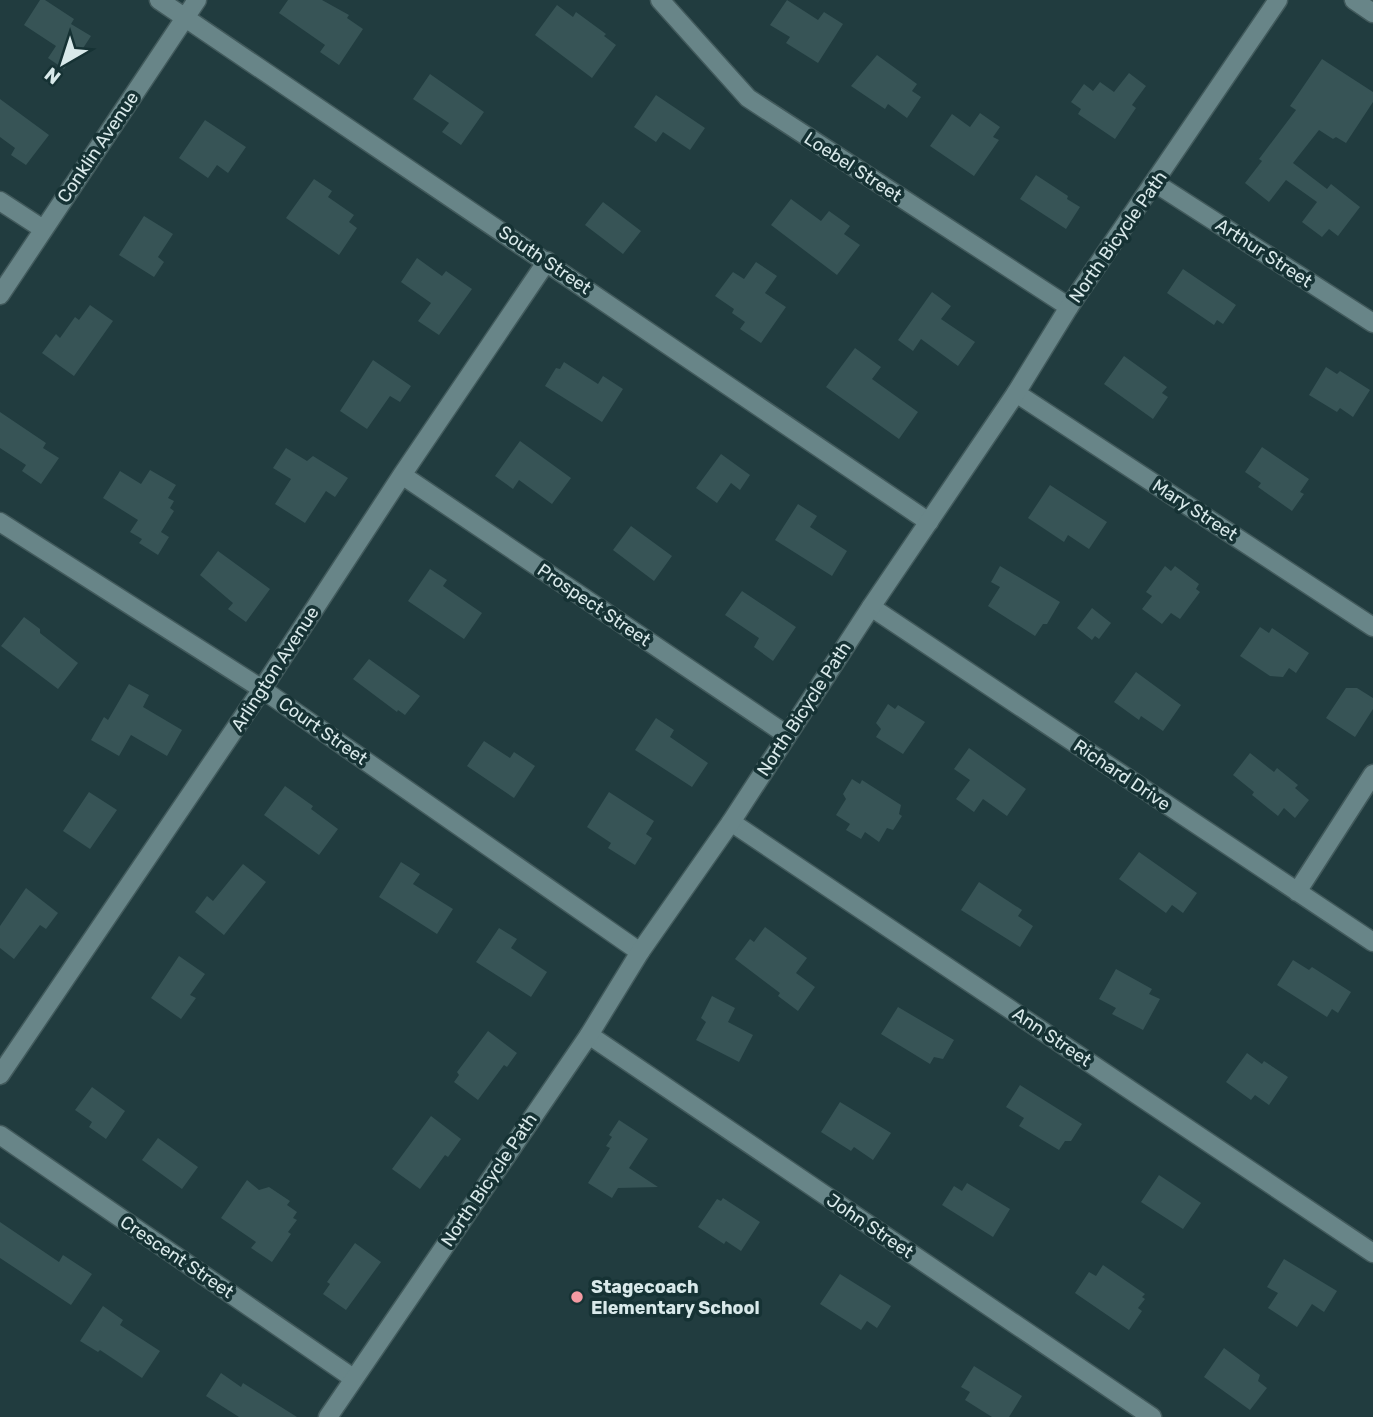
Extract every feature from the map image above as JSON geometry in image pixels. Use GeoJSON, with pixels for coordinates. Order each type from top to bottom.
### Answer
{"type":"FeatureCollection","features":[{"type":"Feature","properties":{"kind":"street","name":"South Street"},"geometry":{"type":"LineString","coordinates":[[159,0],[929,522]]}},
{"type":"Feature","properties":{"kind":"street","name":"Conklin Avenue"},"geometry":{"type":"LineString","coordinates":[[0,295],[197,0]]}},
{"type":"Feature","properties":{"kind":"street","name":"Loebel Street"},"geometry":{"type":"LineString","coordinates":[[660,0],[748,98],[1069,307]]}},
{"type":"Feature","properties":{"kind":"street","name":"North Bicycle Path"},"geometry":{"type":"LineString","coordinates":[[328,1417],[589,1035],[640,952],[731,822],[871,607],[1016,393],[1069,307],[1278,0]]}},
{"type":"Feature","properties":{"kind":"street"},"geometry":{"type":"LineString","coordinates":[[1354,0],[1373,13]]}},
{"type":"Feature","properties":{"kind":"street","name":"Arthur Street"},"geometry":{"type":"LineString","coordinates":[[1155,183],[1373,323]]}},
{"type":"Feature","properties":{"kind":"street"},"geometry":{"type":"LineString","coordinates":[[0,201],[43,229]]}},
{"type":"Feature","properties":{"kind":"street","name":"Arlington Avenue"},"geometry":{"type":"LineString","coordinates":[[0,1076],[547,261]]}},
{"type":"Feature","properties":{"kind":"street","name":"Mary Street"},"geometry":{"type":"LineString","coordinates":[[1016,393],[1373,626]]}},
{"type":"Feature","properties":{"kind":"street","name":"Prospect Street"},"geometry":{"type":"LineString","coordinates":[[402,475],[787,735]]}},
{"type":"Feature","properties":{"kind":"street","name":"Court Street"},"geometry":{"type":"LineString","coordinates":[[0,522],[262,689],[640,952]]}},
{"type":"Feature","properties":{"kind":"street","name":"Richard Drive"},"geometry":{"type":"LineString","coordinates":[[871,607],[1373,942]]}},
{"type":"Feature","properties":{"kind":"street"},"geometry":{"type":"LineString","coordinates":[[1297,892],[1373,774]]}},
{"type":"Feature","properties":{"kind":"street","name":"Ann Street"},"geometry":{"type":"LineString","coordinates":[[731,822],[1373,1253]]}},
{"type":"Feature","properties":{"kind":"street","name":"John Street"},"geometry":{"type":"LineString","coordinates":[[589,1035],[1152,1417]]}},
{"type":"Feature","properties":{"kind":"street","name":"Crescent Street"},"geometry":{"type":"LineString","coordinates":[[0,1135],[353,1378]]}},
{"type":"Feature","properties":{"kind":"building"},"geometry":{"type":"Polygon","coordinates":[[[40,0],[45,0],[74,19],[71,24],[91,36],[76,59],[73,56],[64,69],[48,58],[56,46],[24,25],[40,0]]]}},
{"type":"Feature","properties":{"kind":"building"},"geometry":{"type":"Polygon","coordinates":[[[288,0],[322,0],[349,15],[347,18],[363,29],[339,65],[320,52],[325,45],[279,13],[288,0]]]}},
{"type":"Feature","properties":{"kind":"building"},"geometry":{"type":"Polygon","coordinates":[[[787,0],[818,20],[824,12],[843,24],[818,63],[786,43],[790,37],[770,25],[787,0]]]}},
{"type":"Feature","properties":{"kind":"building"},"geometry":{"type":"Polygon","coordinates":[[[557,5],[573,17],[576,12],[606,34],[604,36],[616,45],[592,78],[535,35],[557,5]]]}},
{"type":"Feature","properties":{"kind":"building"},"geometry":{"type":"Polygon","coordinates":[[[877,55],[917,84],[912,91],[921,97],[907,118],[888,104],[885,109],[851,86],[877,55]]]}},
{"type":"Feature","properties":{"kind":"building"},"geometry":{"type":"Polygon","coordinates":[[[1322,59],[1373,92],[1373,102],[1346,143],[1319,130],[1293,163],[1327,189],[1331,184],[1360,207],[1338,236],[1329,229],[1322,237],[1302,222],[1317,202],[1286,180],[1269,202],[1245,183],[1262,161],[1259,159],[1296,110],[1290,106],[1322,59]]]}},
{"type":"Feature","properties":{"kind":"building"},"geometry":{"type":"Polygon","coordinates":[[[1129,73],[1146,86],[1132,105],[1136,108],[1115,139],[1078,114],[1081,109],[1071,102],[1084,84],[1093,91],[1100,82],[1114,92],[1129,73]]]}},
{"type":"Feature","properties":{"kind":"building"},"geometry":{"type":"Polygon","coordinates":[[[430,74],[484,112],[461,145],[442,132],[449,123],[413,99],[430,74]]]}},
{"type":"Feature","properties":{"kind":"building"},"geometry":{"type":"Polygon","coordinates":[[[656,95],[705,128],[690,150],[663,132],[656,142],[634,127],[656,95]]]}},
{"type":"Feature","properties":{"kind":"building"},"geometry":{"type":"Polygon","coordinates":[[[0,99],[49,135],[26,165],[11,155],[15,148],[0,137],[0,99]]]}},
{"type":"Feature","properties":{"kind":"building"},"geometry":{"type":"Polygon","coordinates":[[[980,113],[1000,127],[993,137],[999,140],[974,176],[930,146],[952,114],[970,127],[980,113]]]}},
{"type":"Feature","properties":{"kind":"building"},"geometry":{"type":"Polygon","coordinates":[[[205,120],[246,147],[228,173],[217,165],[208,178],[179,158],[205,120]]]}},
{"type":"Feature","properties":{"kind":"building"},"geometry":{"type":"Polygon","coordinates":[[[1036,175],[1080,207],[1066,229],[1020,199],[1036,175]]]}},
{"type":"Feature","properties":{"kind":"building"},"geometry":{"type":"Polygon","coordinates":[[[314,179],[332,191],[328,197],[354,215],[349,222],[357,228],[339,255],[286,218],[314,179]]]}},
{"type":"Feature","properties":{"kind":"building"},"geometry":{"type":"Polygon","coordinates":[[[791,199],[821,221],[829,211],[850,226],[844,234],[860,245],[837,275],[771,225],[791,199]]]}},
{"type":"Feature","properties":{"kind":"building"},"geometry":{"type":"Polygon","coordinates":[[[603,202],[641,231],[623,254],[585,225],[603,202]]]}},
{"type":"Feature","properties":{"kind":"building"},"geometry":{"type":"Polygon","coordinates":[[[144,216],[173,234],[158,257],[164,262],[154,277],[119,255],[144,216]]]}},
{"type":"Feature","properties":{"kind":"building"},"geometry":{"type":"Polygon","coordinates":[[[417,258],[442,276],[446,271],[472,289],[439,335],[418,321],[431,303],[401,282],[417,258]]]}},
{"type":"Feature","properties":{"kind":"building"},"geometry":{"type":"Polygon","coordinates":[[[756,262],[777,276],[765,293],[786,307],[761,343],[740,329],[745,322],[732,313],[734,309],[715,296],[733,272],[744,279],[756,262]]]}},
{"type":"Feature","properties":{"kind":"building"},"geometry":{"type":"Polygon","coordinates":[[[1183,269],[1236,305],[1223,324],[1217,320],[1214,325],[1167,293],[1183,269]]]}},
{"type":"Feature","properties":{"kind":"building"},"geometry":{"type":"Polygon","coordinates":[[[932,292],[951,306],[941,319],[975,342],[958,366],[921,339],[913,351],[898,340],[932,292]]]}},
{"type":"Feature","properties":{"kind":"building"},"geometry":{"type":"Polygon","coordinates":[[[90,305],[113,321],[74,376],[42,353],[56,334],[60,338],[75,317],[79,320],[90,305]]]}},
{"type":"Feature","properties":{"kind":"building"},"geometry":{"type":"Polygon","coordinates":[[[855,348],[881,367],[872,379],[918,412],[899,439],[826,387],[855,348]]]}},
{"type":"Feature","properties":{"kind":"building"},"geometry":{"type":"Polygon","coordinates":[[[1124,356],[1167,387],[1162,393],[1168,397],[1153,419],[1104,384],[1124,356]]]}},
{"type":"Feature","properties":{"kind":"building"},"geometry":{"type":"Polygon","coordinates":[[[373,360],[411,386],[400,402],[390,396],[367,429],[340,411],[373,360]]]}},
{"type":"Feature","properties":{"kind":"building"},"geometry":{"type":"Polygon","coordinates":[[[564,362],[598,384],[603,376],[623,389],[602,422],[545,386],[556,368],[560,369],[564,362]]]}},
{"type":"Feature","properties":{"kind":"building"},"geometry":{"type":"Polygon","coordinates":[[[1326,367],[1337,374],[1340,371],[1370,390],[1353,417],[1340,408],[1337,412],[1309,395],[1326,367]]]}},
{"type":"Feature","properties":{"kind":"building"},"geometry":{"type":"Polygon","coordinates":[[[0,412],[46,443],[43,448],[59,458],[41,484],[22,471],[26,465],[0,448],[0,412]]]}},
{"type":"Feature","properties":{"kind":"building"},"geometry":{"type":"Polygon","coordinates":[[[520,441],[571,478],[552,504],[519,480],[513,489],[495,476],[520,441]]]}},
{"type":"Feature","properties":{"kind":"building"},"geometry":{"type":"Polygon","coordinates":[[[1262,447],[1309,479],[1300,492],[1304,494],[1292,511],[1258,487],[1261,483],[1245,472],[1262,447]]]}},
{"type":"Feature","properties":{"kind":"building"},"geometry":{"type":"Polygon","coordinates":[[[286,448],[307,461],[313,456],[348,478],[335,497],[326,491],[305,523],[275,504],[291,479],[273,468],[286,448]]]}},
{"type":"Feature","properties":{"kind":"building"},"geometry":{"type":"Polygon","coordinates":[[[721,454],[750,475],[740,490],[731,483],[717,503],[696,488],[721,454]]]}},
{"type":"Feature","properties":{"kind":"building"},"geometry":{"type":"Polygon","coordinates":[[[150,470],[176,485],[168,498],[174,501],[170,508],[174,511],[161,532],[169,537],[158,555],[139,543],[142,539],[130,532],[138,520],[103,498],[120,471],[141,484],[150,470]]]}},
{"type":"Feature","properties":{"kind":"building"},"geometry":{"type":"Polygon","coordinates":[[[1050,485],[1107,522],[1089,549],[1068,535],[1064,542],[1028,518],[1050,485]]]}},
{"type":"Feature","properties":{"kind":"building"},"geometry":{"type":"Polygon","coordinates":[[[798,504],[817,516],[810,527],[847,551],[832,576],[775,540],[798,504]]]}},
{"type":"Feature","properties":{"kind":"building"},"geometry":{"type":"Polygon","coordinates":[[[631,526],[672,556],[654,581],[613,550],[631,526]]]}},
{"type":"Feature","properties":{"kind":"building"},"geometry":{"type":"Polygon","coordinates":[[[218,551],[270,589],[246,622],[228,609],[233,603],[200,575],[218,551]]]}},
{"type":"Feature","properties":{"kind":"building"},"geometry":{"type":"Polygon","coordinates":[[[1000,566],[1060,602],[1047,624],[1043,624],[1035,636],[988,606],[1000,587],[991,582],[1000,566]]]}},
{"type":"Feature","properties":{"kind":"building"},"geometry":{"type":"Polygon","coordinates":[[[1165,566],[1171,571],[1175,566],[1199,584],[1196,589],[1200,592],[1180,619],[1171,613],[1162,624],[1142,609],[1152,596],[1146,592],[1165,566]]]}},
{"type":"Feature","properties":{"kind":"building"},"geometry":{"type":"Polygon","coordinates":[[[430,569],[447,580],[443,586],[482,613],[464,639],[408,601],[430,569]]]}},
{"type":"Feature","properties":{"kind":"building"},"geometry":{"type":"Polygon","coordinates":[[[742,591],[796,627],[773,661],[754,647],[759,638],[725,615],[742,591]]]}},
{"type":"Feature","properties":{"kind":"building"},"geometry":{"type":"Polygon","coordinates":[[[1092,608],[1111,623],[1099,639],[1095,636],[1092,640],[1077,628],[1092,608]]]}},
{"type":"Feature","properties":{"kind":"building"},"geometry":{"type":"Polygon","coordinates":[[[24,617],[78,663],[58,689],[1,646],[24,617]]]}},
{"type":"Feature","properties":{"kind":"building"},"geometry":{"type":"Polygon","coordinates":[[[1260,627],[1269,633],[1272,628],[1309,653],[1296,673],[1289,668],[1283,677],[1270,676],[1240,656],[1260,627]]]}},
{"type":"Feature","properties":{"kind":"building"},"geometry":{"type":"Polygon","coordinates":[[[369,659],[420,696],[405,715],[353,679],[369,659]]]}},
{"type":"Feature","properties":{"kind":"building"},"geometry":{"type":"Polygon","coordinates":[[[1136,672],[1181,705],[1163,731],[1141,716],[1139,720],[1114,702],[1136,672]]]}},
{"type":"Feature","properties":{"kind":"building"},"geometry":{"type":"Polygon","coordinates":[[[129,684],[149,695],[143,707],[182,730],[167,756],[131,735],[119,756],[91,740],[104,717],[108,720],[129,684]]]}},
{"type":"Feature","properties":{"kind":"building"},"geometry":{"type":"Polygon","coordinates":[[[1346,688],[1357,688],[1373,698],[1373,709],[1355,737],[1326,718],[1346,688]]]}},
{"type":"Feature","properties":{"kind":"building"},"geometry":{"type":"Polygon","coordinates":[[[888,704],[895,709],[898,705],[925,722],[903,754],[876,737],[881,729],[876,723],[888,704]]]}},
{"type":"Feature","properties":{"kind":"building"},"geometry":{"type":"Polygon","coordinates":[[[656,718],[674,730],[670,737],[708,763],[692,787],[635,750],[656,718]]]}},
{"type":"Feature","properties":{"kind":"building"},"geometry":{"type":"Polygon","coordinates":[[[484,741],[510,758],[514,752],[535,766],[514,798],[467,766],[484,741]]]}},
{"type":"Feature","properties":{"kind":"building"},"geometry":{"type":"Polygon","coordinates":[[[969,748],[1026,789],[1007,816],[983,799],[974,812],[956,799],[970,780],[954,769],[969,748]]]}},
{"type":"Feature","properties":{"kind":"building"},"geometry":{"type":"Polygon","coordinates":[[[1250,753],[1274,772],[1277,768],[1298,785],[1295,788],[1309,800],[1295,818],[1284,808],[1278,816],[1233,775],[1250,753]]]}},
{"type":"Feature","properties":{"kind":"building"},"geometry":{"type":"Polygon","coordinates":[[[852,779],[860,784],[862,780],[901,805],[899,814],[902,816],[893,830],[887,828],[879,842],[865,832],[861,839],[846,830],[850,824],[836,815],[846,799],[843,794],[852,779]]]}},
{"type":"Feature","properties":{"kind":"building"},"geometry":{"type":"Polygon","coordinates":[[[285,786],[313,806],[311,809],[338,829],[319,855],[264,815],[285,786]]]}},
{"type":"Feature","properties":{"kind":"building"},"geometry":{"type":"Polygon","coordinates":[[[89,792],[117,810],[90,849],[63,831],[89,792]]]}},
{"type":"Feature","properties":{"kind":"building"},"geometry":{"type":"Polygon","coordinates":[[[609,792],[654,821],[646,834],[652,838],[635,865],[608,848],[611,843],[587,827],[609,792]]]}},
{"type":"Feature","properties":{"kind":"building"},"geometry":{"type":"Polygon","coordinates":[[[1139,852],[1197,893],[1183,913],[1172,905],[1166,913],[1119,879],[1139,852]]]}},
{"type":"Feature","properties":{"kind":"building"},"geometry":{"type":"Polygon","coordinates":[[[401,862],[420,874],[413,884],[453,909],[437,934],[379,897],[401,862]]]}},
{"type":"Feature","properties":{"kind":"building"},"geometry":{"type":"Polygon","coordinates":[[[243,864],[266,882],[224,935],[195,912],[207,896],[213,901],[243,864]]]}},
{"type":"Feature","properties":{"kind":"building"},"geometry":{"type":"Polygon","coordinates":[[[979,882],[1022,910],[1018,916],[1033,926],[1020,947],[961,910],[979,882]]]}},
{"type":"Feature","properties":{"kind":"building"},"geometry":{"type":"Polygon","coordinates":[[[26,888],[58,913],[46,929],[40,925],[14,959],[0,948],[0,926],[26,888]]]}},
{"type":"Feature","properties":{"kind":"building"},"geometry":{"type":"Polygon","coordinates":[[[765,927],[807,958],[796,973],[815,987],[798,1011],[778,996],[780,993],[735,959],[750,939],[754,942],[765,927]]]}},
{"type":"Feature","properties":{"kind":"building"},"geometry":{"type":"Polygon","coordinates":[[[499,928],[517,939],[511,948],[547,972],[531,997],[476,962],[499,928]]]}},
{"type":"Feature","properties":{"kind":"building"},"geometry":{"type":"Polygon","coordinates":[[[179,956],[205,974],[190,995],[196,998],[181,1019],[151,998],[179,956]]]}},
{"type":"Feature","properties":{"kind":"building"},"geometry":{"type":"Polygon","coordinates":[[[1293,960],[1309,970],[1312,967],[1351,992],[1338,1013],[1332,1009],[1327,1017],[1277,985],[1293,960]]]}},
{"type":"Feature","properties":{"kind":"building"},"geometry":{"type":"Polygon","coordinates":[[[1116,969],[1152,989],[1149,994],[1160,999],[1143,1030],[1112,1014],[1116,1008],[1099,999],[1116,969]]]}},
{"type":"Feature","properties":{"kind":"building"},"geometry":{"type":"Polygon","coordinates":[[[712,996],[735,1008],[728,1022],[753,1035],[739,1062],[696,1040],[706,1022],[701,1018],[712,996]]]}},
{"type":"Feature","properties":{"kind":"building"},"geometry":{"type":"Polygon","coordinates":[[[898,1007],[954,1040],[943,1059],[934,1057],[930,1064],[881,1034],[898,1007]]]}},
{"type":"Feature","properties":{"kind":"building"},"geometry":{"type":"Polygon","coordinates":[[[488,1031],[517,1053],[507,1067],[504,1065],[478,1100],[454,1082],[459,1075],[457,1072],[488,1031]]]}},
{"type":"Feature","properties":{"kind":"building"},"geometry":{"type":"Polygon","coordinates":[[[1247,1053],[1288,1077],[1269,1105],[1255,1095],[1251,1100],[1226,1082],[1247,1053]]]}},
{"type":"Feature","properties":{"kind":"building"},"geometry":{"type":"Polygon","coordinates":[[[1020,1085],[1082,1124],[1071,1141],[1065,1141],[1059,1150],[1019,1126],[1024,1118],[1006,1107],[1020,1085]]]}},
{"type":"Feature","properties":{"kind":"building"},"geometry":{"type":"Polygon","coordinates":[[[92,1087],[125,1111],[106,1139],[89,1127],[92,1122],[75,1110],[92,1087]]]}},
{"type":"Feature","properties":{"kind":"building"},"geometry":{"type":"Polygon","coordinates":[[[840,1102],[891,1133],[873,1160],[854,1147],[851,1151],[821,1132],[840,1102]]]}},
{"type":"Feature","properties":{"kind":"building"},"geometry":{"type":"Polygon","coordinates":[[[431,1116],[461,1139],[448,1157],[445,1155],[420,1189],[392,1169],[431,1116]]]}},
{"type":"Feature","properties":{"kind":"building"},"geometry":{"type":"Polygon","coordinates":[[[619,1120],[648,1139],[629,1168],[658,1187],[618,1188],[612,1198],[588,1183],[610,1148],[606,1146],[612,1137],[609,1135],[619,1120]]]}},
{"type":"Feature","properties":{"kind":"building"},"geometry":{"type":"Polygon","coordinates":[[[158,1138],[198,1167],[182,1189],[142,1160],[158,1138]]]}},
{"type":"Feature","properties":{"kind":"building"},"geometry":{"type":"Polygon","coordinates":[[[1159,1175],[1201,1203],[1183,1229],[1141,1202],[1159,1175]]]}},
{"type":"Feature","properties":{"kind":"building"},"geometry":{"type":"Polygon","coordinates":[[[247,1180],[259,1190],[269,1187],[290,1201],[287,1205],[297,1212],[293,1218],[297,1220],[288,1232],[291,1234],[272,1262],[251,1248],[256,1242],[221,1218],[247,1180]]]}},
{"type":"Feature","properties":{"kind":"building"},"geometry":{"type":"Polygon","coordinates":[[[967,1183],[1010,1209],[993,1237],[942,1205],[954,1186],[962,1191],[967,1183]]]}},
{"type":"Feature","properties":{"kind":"building"},"geometry":{"type":"Polygon","coordinates":[[[723,1198],[760,1222],[741,1251],[726,1241],[724,1244],[698,1227],[717,1199],[721,1201],[723,1198]]]}},
{"type":"Feature","properties":{"kind":"building"},"geometry":{"type":"Polygon","coordinates":[[[0,1222],[59,1262],[63,1255],[92,1274],[71,1305],[0,1258],[0,1222]]]}},
{"type":"Feature","properties":{"kind":"building"},"geometry":{"type":"Polygon","coordinates":[[[355,1243],[381,1262],[346,1310],[323,1294],[330,1284],[327,1282],[355,1243]]]}},
{"type":"Feature","properties":{"kind":"building"},"geometry":{"type":"Polygon","coordinates":[[[1284,1259],[1337,1291],[1324,1312],[1312,1304],[1297,1327],[1268,1308],[1278,1293],[1267,1287],[1284,1259]]]}},
{"type":"Feature","properties":{"kind":"building"},"geometry":{"type":"Polygon","coordinates":[[[1103,1265],[1145,1294],[1142,1297],[1145,1299],[1138,1308],[1142,1311],[1129,1330],[1075,1293],[1089,1272],[1096,1276],[1103,1265]]]}},
{"type":"Feature","properties":{"kind":"building"},"geometry":{"type":"Polygon","coordinates":[[[840,1274],[891,1306],[877,1328],[867,1321],[861,1330],[820,1304],[840,1274]]]}},
{"type":"Feature","properties":{"kind":"building"},"geometry":{"type":"Polygon","coordinates":[[[103,1306],[123,1320],[120,1325],[160,1351],[142,1378],[100,1350],[98,1352],[80,1341],[103,1306]]]}},
{"type":"Feature","properties":{"kind":"building"},"geometry":{"type":"Polygon","coordinates":[[[1224,1348],[1260,1375],[1258,1381],[1267,1388],[1250,1410],[1204,1377],[1224,1348]]]}},
{"type":"Feature","properties":{"kind":"building"},"geometry":{"type":"Polygon","coordinates":[[[974,1366],[1022,1396],[1009,1417],[992,1417],[965,1400],[970,1392],[961,1387],[974,1366]]]}},
{"type":"Feature","properties":{"kind":"building"},"geometry":{"type":"Polygon","coordinates":[[[221,1373],[241,1387],[243,1383],[297,1417],[239,1417],[206,1396],[221,1373]]]}},
{"type":"Feature","properties":{"kind":"place","name":"Stagecoach Elementary School"},"geometry":{"type":"Point","coordinates":[577,1297]}}]}
